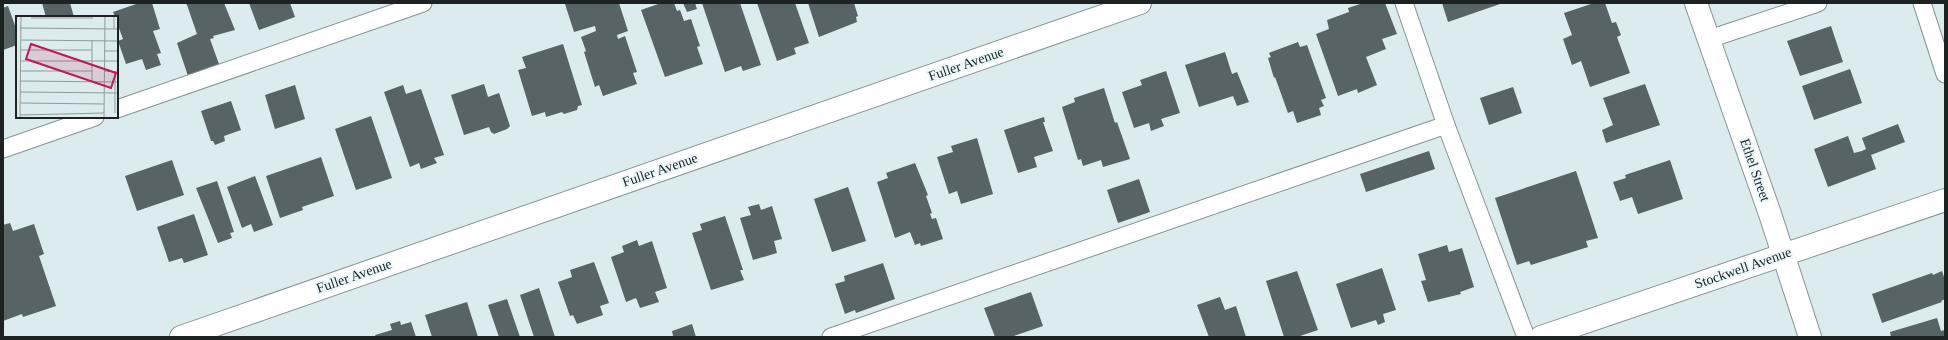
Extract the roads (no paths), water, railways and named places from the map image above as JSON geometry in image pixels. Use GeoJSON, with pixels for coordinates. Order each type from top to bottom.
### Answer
{"type":"FeatureCollection","features":[{"type":"Feature","properties":{"kind":"street","name":"Fuller Avenue"},"geometry":{"type":"LineString","coordinates":[[181,337],[1140,3]]}},
{"type":"Feature","properties":{"kind":"street","name":"Ethel Street"},"geometry":{"type":"LineString","coordinates":[[1696,3],[1784,254],[1810,337]]}},
{"type":"Feature","properties":{"kind":"street","name":"Stockwell Avenue"},"geometry":{"type":"LineString","coordinates":[[1541,337],[1945,200]]}},
{"type":"Feature","properties":{"kind":"lane"},"geometry":{"type":"LineString","coordinates":[[118,109],[423,3]]}},
{"type":"Feature","properties":{"kind":"lane"},"geometry":{"type":"LineString","coordinates":[[1404,3],[1446,125],[1526,337]]}},
{"type":"Feature","properties":{"kind":"lane"},"geometry":{"type":"LineString","coordinates":[[1709,39],[1818,3]]}},
{"type":"Feature","properties":{"kind":"lane"},"geometry":{"type":"LineString","coordinates":[[1922,3],[1945,74]]}},
{"type":"Feature","properties":{"kind":"lane"},"geometry":{"type":"LineString","coordinates":[[3,149],[92,118]]}},
{"type":"Feature","properties":{"kind":"lane"},"geometry":{"type":"LineString","coordinates":[[831,337],[1446,125]]}}]}
